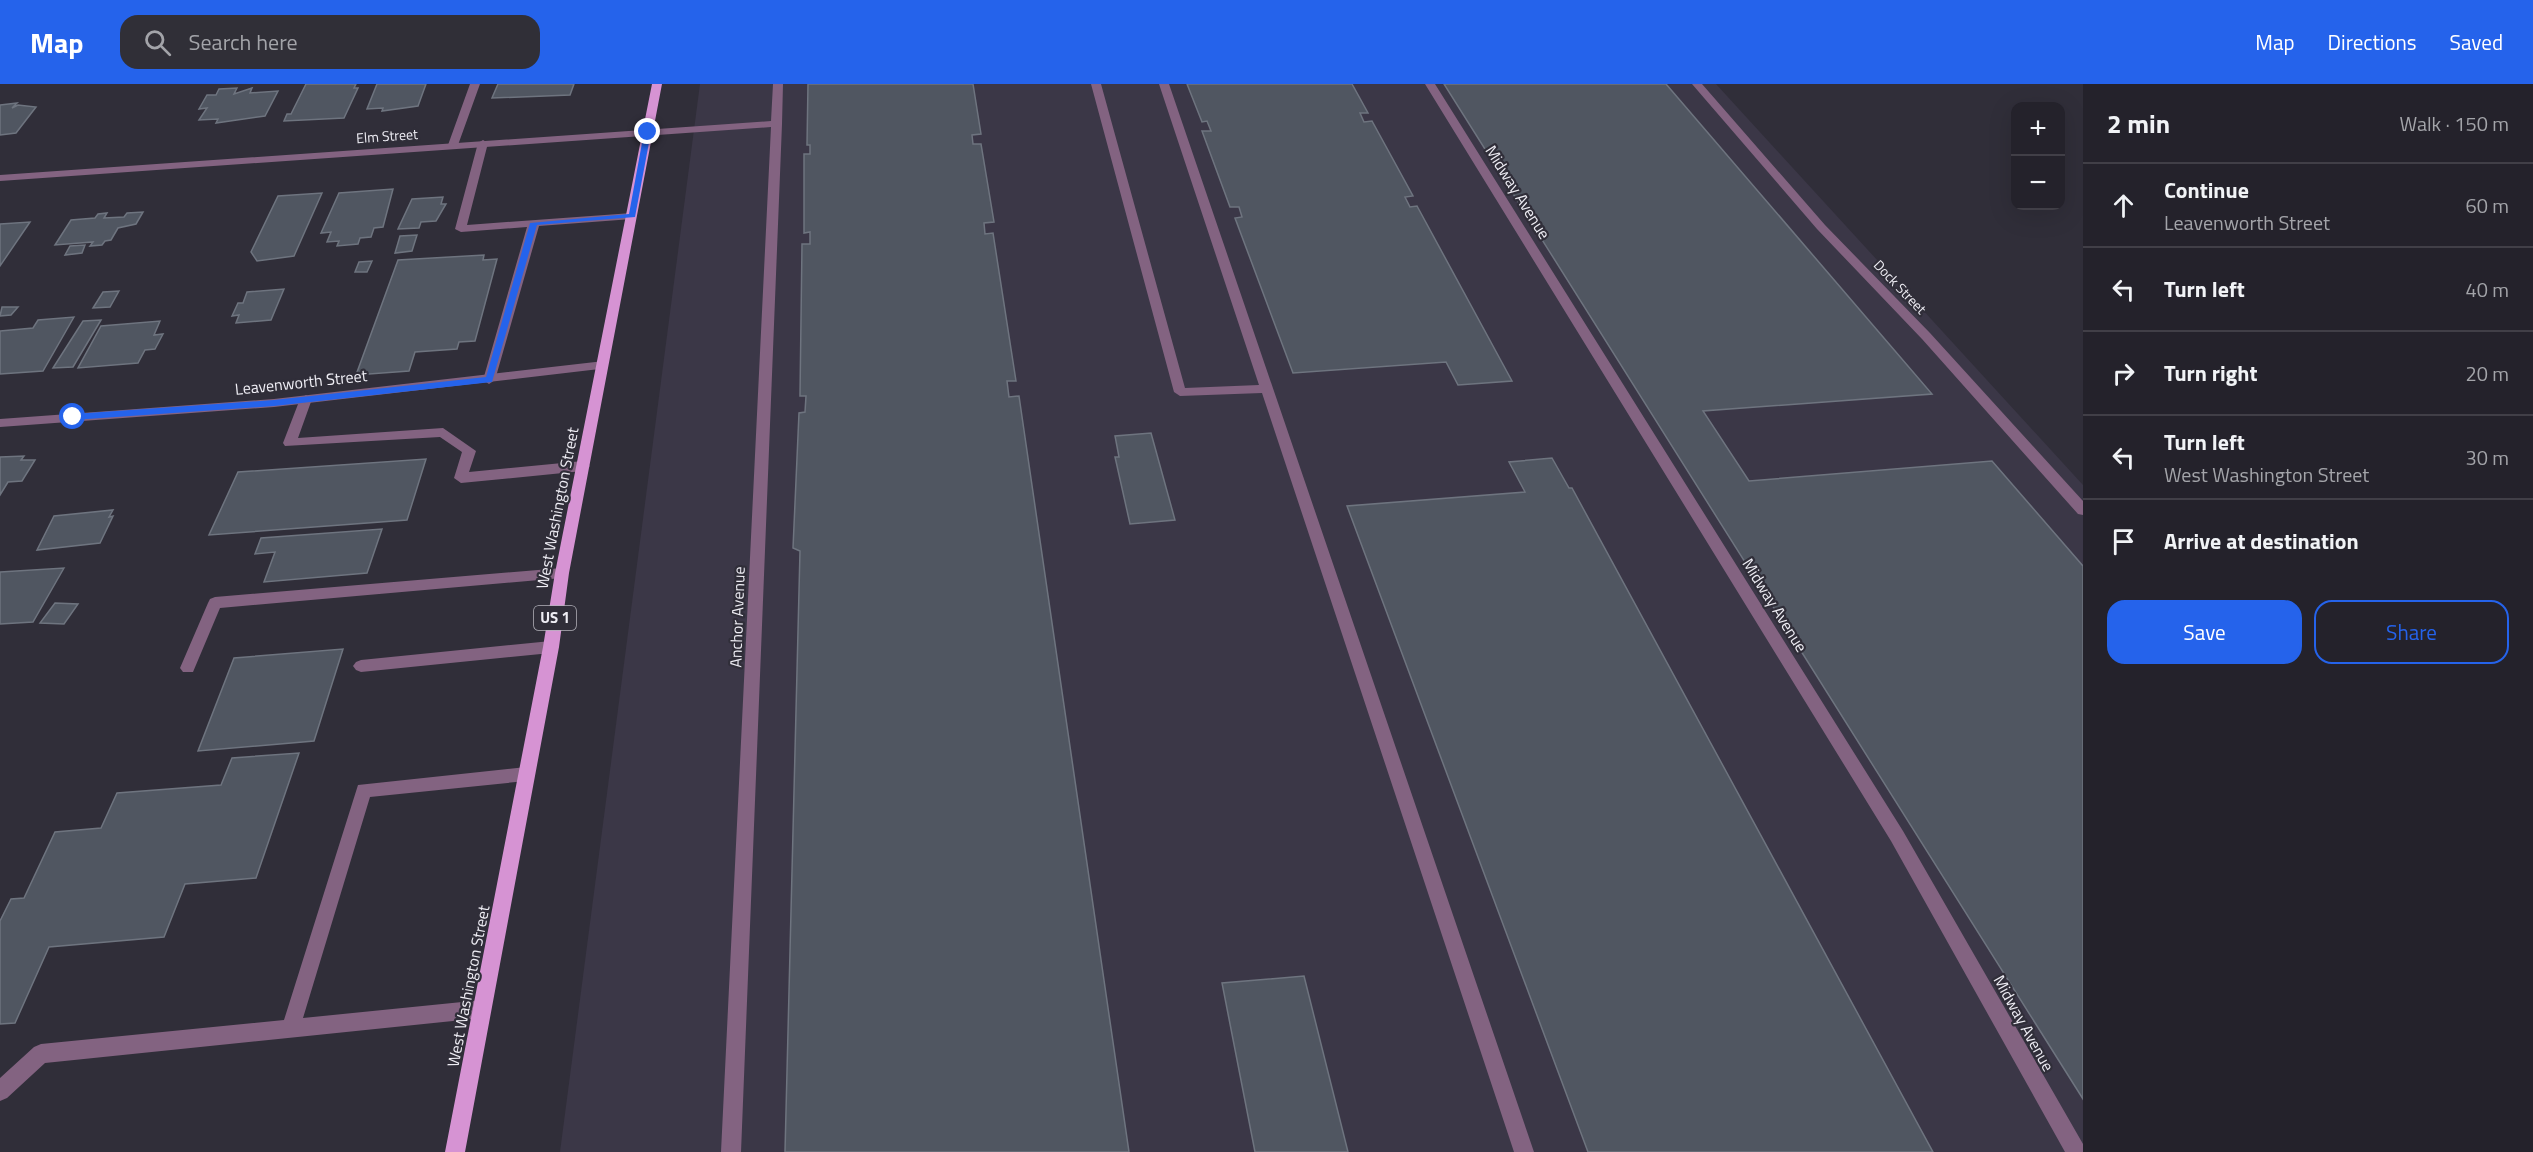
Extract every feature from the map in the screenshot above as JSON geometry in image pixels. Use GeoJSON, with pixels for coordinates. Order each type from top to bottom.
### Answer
{"type":"FeatureCollection","features":[{"type":"Feature","properties":{"kind":"main road","name":"West Washington Street"},"geometry":{"type":"LineString","coordinates":[[454,1152],[551,647],[562,573],[657,84]]}},
{"type":"Feature","properties":{"kind":"street"},"geometry":{"type":"LineString","coordinates":[[453,145],[475,84]]}},
{"type":"Feature","properties":{"kind":"street","name":"Anchor Avenue"},"geometry":{"type":"LineString","coordinates":[[731,1152],[778,84]]}},
{"type":"Feature","properties":{"kind":"street"},"geometry":{"type":"LineString","coordinates":[[1096,84],[1180,392],[1267,389]]}},
{"type":"Feature","properties":{"kind":"street"},"geometry":{"type":"LineString","coordinates":[[1164,84],[1524,1152]]}},
{"type":"Feature","properties":{"kind":"street","name":"Midway Avenue"},"geometry":{"type":"LineString","coordinates":[[1430,84],[1897,836],[2076,1152]]}},
{"type":"Feature","properties":{"kind":"street","name":"Dock Street"},"geometry":{"type":"LineString","coordinates":[[1697,84],[1821,226],[1926,336],[2083,510]]}},
{"type":"Feature","properties":{"kind":"street","name":"Elm Street"},"geometry":{"type":"LineString","coordinates":[[0,177],[777,124]]}},
{"type":"Feature","properties":{"kind":"street"},"geometry":{"type":"LineString","coordinates":[[483,143],[461,229],[632,216]]}},
{"type":"Feature","properties":{"kind":"street"},"geometry":{"type":"LineString","coordinates":[[489,380],[534,223]]}},
{"type":"Feature","properties":{"kind":"street","name":"Leavenworth Street"},"geometry":{"type":"LineString","coordinates":[[0,423],[306,399],[489,380],[604,365]]}},
{"type":"Feature","properties":{"kind":"street"},"geometry":{"type":"LineString","coordinates":[[306,399],[290,443],[443,432],[470,451],[461,478],[584,465]]}},
{"type":"Feature","properties":{"kind":"street"},"geometry":{"type":"LineString","coordinates":[[188,668],[215,603],[562,573]]}},
{"type":"Feature","properties":{"kind":"street"},"geometry":{"type":"LineString","coordinates":[[361,666],[551,647]]}},
{"type":"Feature","properties":{"kind":"street"},"geometry":{"type":"LineString","coordinates":[[291,1027],[364,790],[526,774]]}},
{"type":"Feature","properties":{"kind":"street"},"geometry":{"type":"LineString","coordinates":[[0,1091],[41,1054],[482,1009]]}},
{"type":"Feature","properties":{"kind":"shaded area"},"geometry":{"type":"Polygon","coordinates":[[[700,84],[1716,84],[2083,485],[2083,1152],[560,1152],[700,84]]]}},
{"type":"Feature","properties":{"kind":"building"},"geometry":{"type":"Polygon","coordinates":[[[306,84],[356,84],[354,88],[358,88],[344,118],[284,121],[287,114],[291,114],[306,84]]]}},
{"type":"Feature","properties":{"kind":"building"},"geometry":{"type":"Polygon","coordinates":[[[377,84],[426,84],[418,106],[382,111],[383,108],[367,109],[377,84]]]}},
{"type":"Feature","properties":{"kind":"building"},"geometry":{"type":"Polygon","coordinates":[[[498,84],[574,84],[570,95],[492,98],[498,84]]]}},
{"type":"Feature","properties":{"kind":"building"},"geometry":{"type":"Polygon","coordinates":[[[808,84],[973,84],[981,134],[972,135],[973,144],[981,144],[994,222],[984,223],[985,234],[993,233],[1016,381],[1007,381],[1009,397],[1019,396],[1129,1152],[785,1152],[800,551],[793,548],[799,413],[805,412],[806,396],[800,396],[802,244],[810,244],[810,232],[804,233],[804,154],[810,154],[810,145],[807,145],[808,84]]]}},
{"type":"Feature","properties":{"kind":"building"},"geometry":{"type":"Polygon","coordinates":[[[1187,84],[1352,84],[1368,113],[1360,113],[1364,122],[1372,121],[1413,196],[1405,197],[1410,207],[1417,206],[1512,381],[1458,385],[1446,362],[1293,373],[1235,218],[1242,217],[1239,207],[1230,207],[1202,131],[1211,131],[1207,121],[1202,122],[1187,84]]]}},
{"type":"Feature","properties":{"kind":"building"},"geometry":{"type":"Polygon","coordinates":[[[1444,84],[1666,84],[1932,394],[1703,411],[1749,481],[1992,461],[2083,566],[2083,1099],[1444,84]]]}},
{"type":"Feature","properties":{"kind":"building"},"geometry":{"type":"Polygon","coordinates":[[[237,88],[234,94],[252,88],[250,93],[278,91],[265,116],[216,123],[218,119],[199,120],[207,108],[199,109],[207,95],[216,95],[219,89],[237,88]]]}},
{"type":"Feature","properties":{"kind":"building"},"geometry":{"type":"Polygon","coordinates":[[[17,103],[12,108],[18,105],[36,107],[16,133],[0,135],[0,105],[17,103]]]}},
{"type":"Feature","properties":{"kind":"building"},"geometry":{"type":"Polygon","coordinates":[[[393,189],[383,227],[374,228],[371,237],[360,238],[358,244],[337,246],[339,241],[327,242],[331,232],[321,233],[339,193],[393,189]]]}},
{"type":"Feature","properties":{"kind":"building"},"geometry":{"type":"Polygon","coordinates":[[[322,193],[294,256],[257,261],[251,252],[278,196],[322,193]]]}},
{"type":"Feature","properties":{"kind":"building"},"geometry":{"type":"Polygon","coordinates":[[[443,197],[441,204],[446,204],[436,221],[421,222],[419,228],[398,229],[412,199],[443,197]]]}},
{"type":"Feature","properties":{"kind":"building"},"geometry":{"type":"Polygon","coordinates":[[[143,212],[136,224],[118,228],[111,240],[105,241],[102,245],[90,246],[93,242],[55,245],[71,220],[95,218],[98,214],[107,213],[104,218],[124,217],[127,213],[143,212]]]}},
{"type":"Feature","properties":{"kind":"building"},"geometry":{"type":"Polygon","coordinates":[[[30,222],[0,266],[0,224],[30,222]]]}},
{"type":"Feature","properties":{"kind":"building"},"geometry":{"type":"Polygon","coordinates":[[[417,235],[412,251],[395,253],[400,236],[417,235]]]}},
{"type":"Feature","properties":{"kind":"building"},"geometry":{"type":"Polygon","coordinates":[[[85,245],[82,253],[65,255],[70,246],[85,245]]]}},
{"type":"Feature","properties":{"kind":"building"},"geometry":{"type":"Polygon","coordinates":[[[484,255],[483,260],[497,259],[475,341],[459,342],[457,349],[415,352],[409,371],[356,375],[398,260],[484,255]]]}},
{"type":"Feature","properties":{"kind":"building"},"geometry":{"type":"Polygon","coordinates":[[[372,261],[367,272],[355,272],[359,262],[372,261]]]}},
{"type":"Feature","properties":{"kind":"building"},"geometry":{"type":"Polygon","coordinates":[[[284,289],[271,320],[236,323],[239,315],[232,316],[238,303],[243,303],[247,292],[284,289]]]}},
{"type":"Feature","properties":{"kind":"building"},"geometry":{"type":"Polygon","coordinates":[[[119,291],[110,307],[93,308],[103,292],[119,291]]]}},
{"type":"Feature","properties":{"kind":"building"},"geometry":{"type":"Polygon","coordinates":[[[2,307],[18,307],[11,315],[0,316],[2,307]]]}},
{"type":"Feature","properties":{"kind":"building"},"geometry":{"type":"Polygon","coordinates":[[[74,317],[43,371],[0,374],[0,331],[33,328],[38,320],[74,317]]]}},
{"type":"Feature","properties":{"kind":"building"},"geometry":{"type":"Polygon","coordinates":[[[101,320],[73,367],[53,368],[83,321],[101,320]]]}},
{"type":"Feature","properties":{"kind":"building"},"geometry":{"type":"Polygon","coordinates":[[[160,321],[154,335],[163,334],[155,349],[145,350],[138,363],[78,368],[101,326],[160,321]]]}},
{"type":"Feature","properties":{"kind":"building"},"geometry":{"type":"Polygon","coordinates":[[[1151,433],[1175,520],[1130,524],[1115,457],[1119,457],[1115,436],[1151,433]]]}},
{"type":"Feature","properties":{"kind":"building"},"geometry":{"type":"Polygon","coordinates":[[[24,456],[21,460],[35,460],[22,481],[8,482],[0,495],[0,457],[24,456]]]}},
{"type":"Feature","properties":{"kind":"building"},"geometry":{"type":"Polygon","coordinates":[[[1552,458],[1569,488],[1572,488],[1933,1152],[1588,1152],[1347,506],[1525,492],[1509,462],[1552,458]]]}},
{"type":"Feature","properties":{"kind":"building"},"geometry":{"type":"Polygon","coordinates":[[[426,459],[407,520],[209,535],[238,472],[426,459]]]}},
{"type":"Feature","properties":{"kind":"building"},"geometry":{"type":"Polygon","coordinates":[[[113,510],[109,517],[113,516],[100,543],[37,550],[54,516],[113,510]]]}},
{"type":"Feature","properties":{"kind":"building"},"geometry":{"type":"Polygon","coordinates":[[[382,529],[367,573],[264,582],[275,552],[255,554],[261,538],[382,529]]]}},
{"type":"Feature","properties":{"kind":"building"},"geometry":{"type":"Polygon","coordinates":[[[64,568],[33,622],[0,624],[0,572],[64,568]]]}},
{"type":"Feature","properties":{"kind":"building"},"geometry":{"type":"Polygon","coordinates":[[[55,603],[78,604],[64,624],[40,623],[55,603]]]}},
{"type":"Feature","properties":{"kind":"building"},"geometry":{"type":"Polygon","coordinates":[[[343,649],[314,741],[198,751],[234,658],[343,649]]]}},
{"type":"Feature","properties":{"kind":"building"},"geometry":{"type":"Polygon","coordinates":[[[299,753],[256,878],[185,884],[164,937],[49,947],[15,1023],[0,1024],[0,921],[11,899],[24,898],[55,832],[101,828],[117,793],[221,785],[232,758],[299,753]]]}},
{"type":"Feature","properties":{"kind":"building"},"geometry":{"type":"Polygon","coordinates":[[[1304,976],[1348,1152],[1255,1152],[1222,983],[1304,976]]]}},
{"type":"Feature","properties":{"kind":"route"},"geometry":{"type":"LineString","coordinates":[[73,417],[274,403],[489,380],[534,223],[632,216],[648,132]]}}]}
